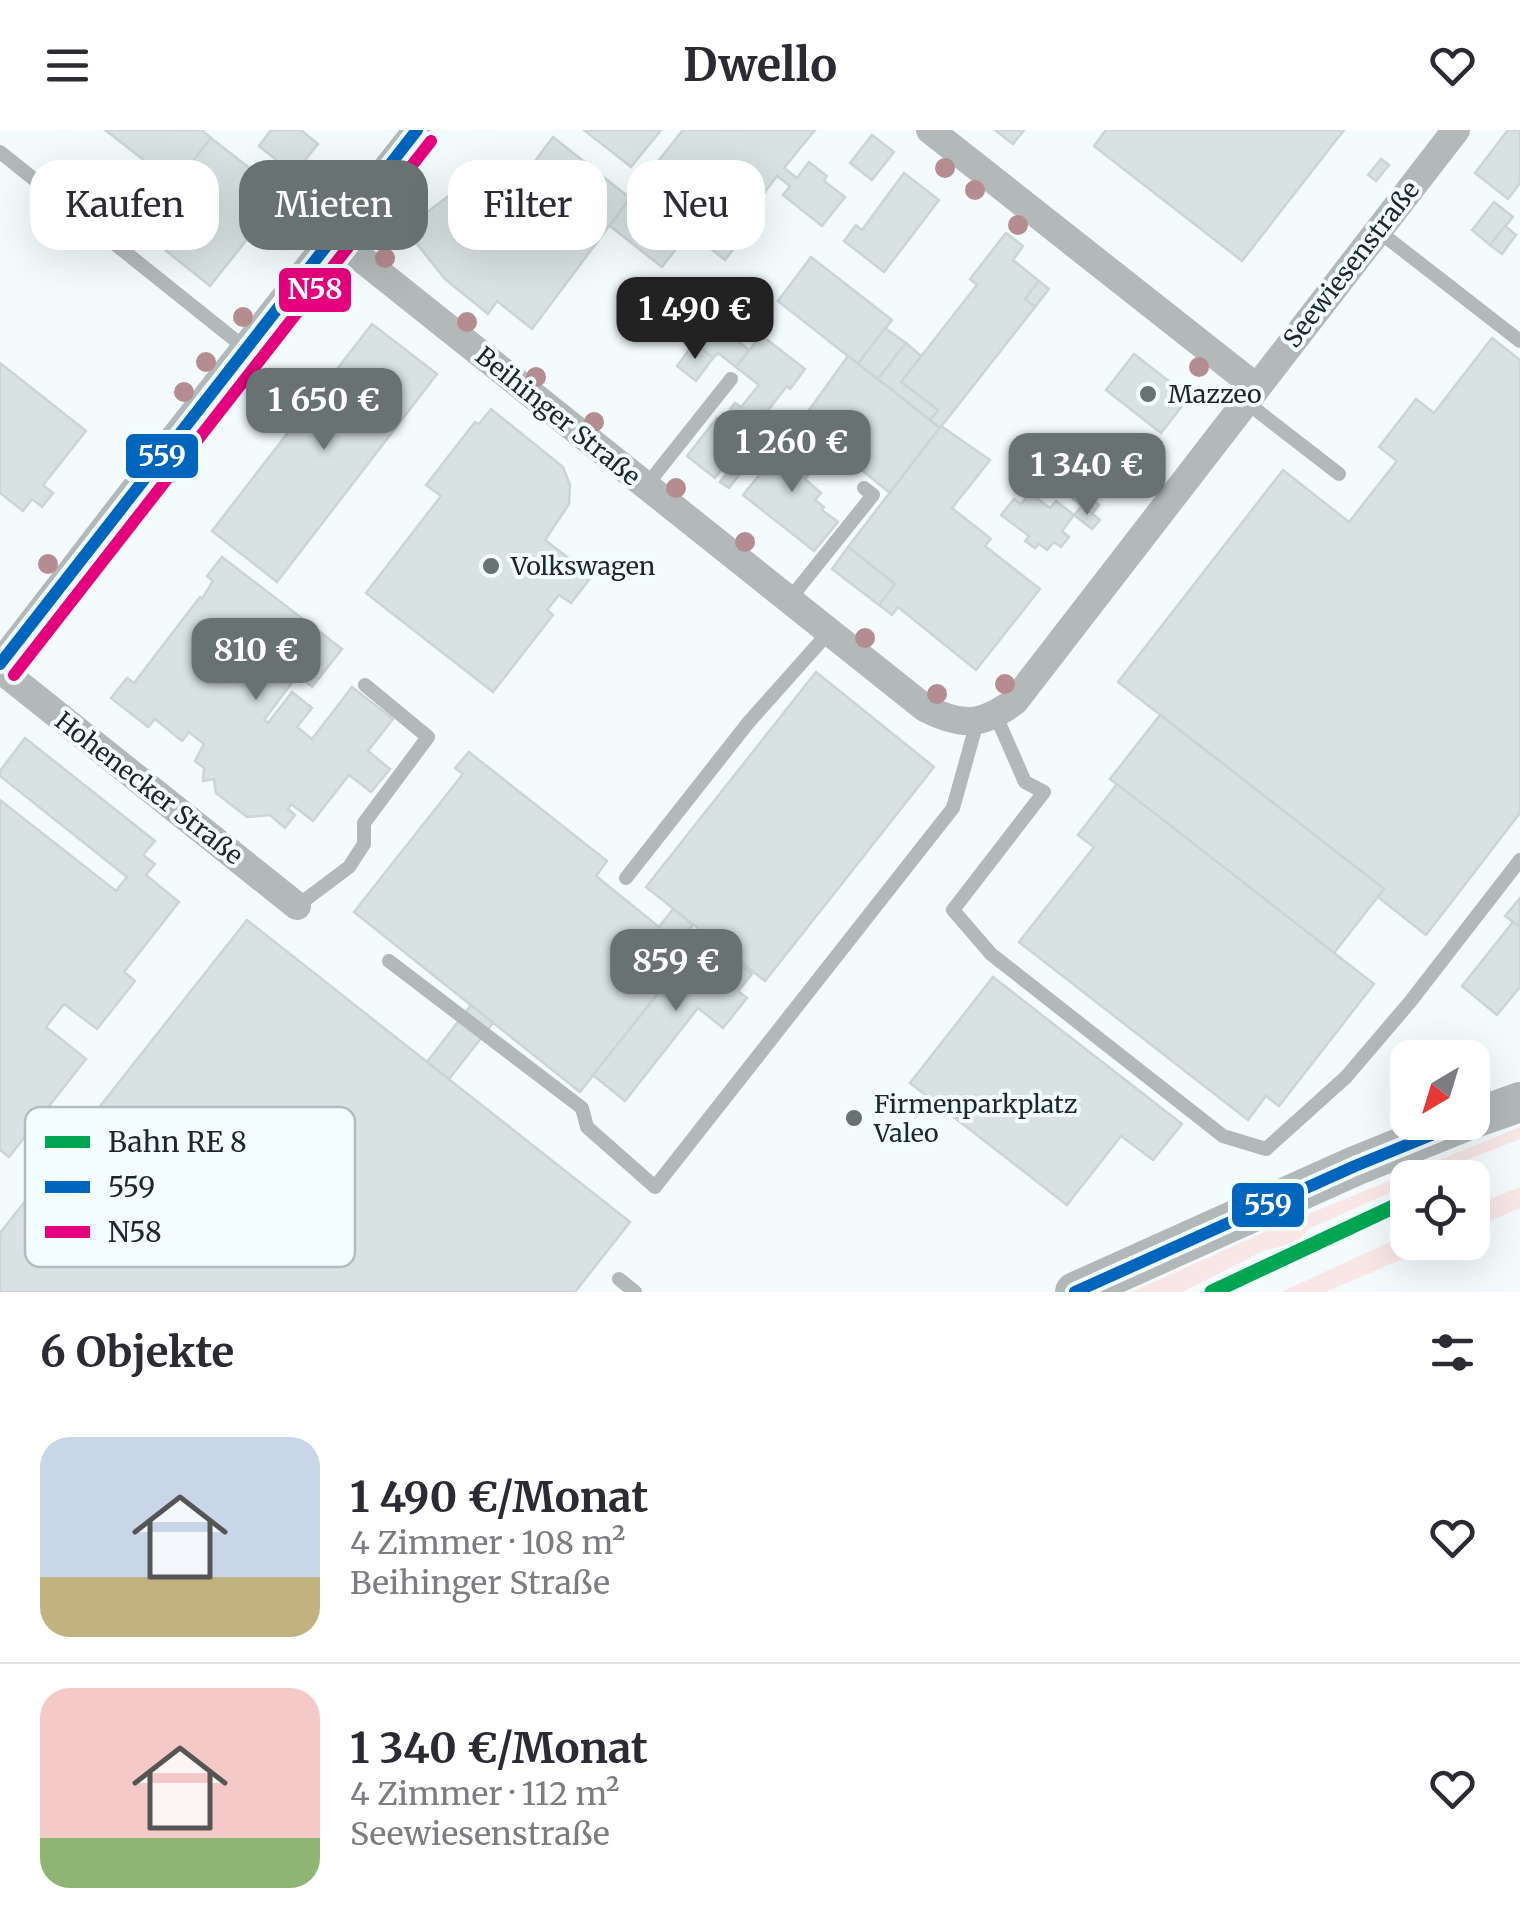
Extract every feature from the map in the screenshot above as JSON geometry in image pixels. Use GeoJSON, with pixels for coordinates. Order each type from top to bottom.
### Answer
{"type":"FeatureCollection","features":[{"type":"Feature","properties":{"kind":"main road"},"geometry":{"type":"LineString","coordinates":[[1490,1113],[1520,1102]]}},
{"type":"Feature","properties":{"kind":"main road"},"geometry":{"type":"LineString","coordinates":[[1075,1292],[1419,1140]]}},
{"type":"Feature","properties":{"kind":"street"},"geometry":{"type":"LineString","coordinates":[[394,160],[418,130]]}},
{"type":"Feature","properties":{"kind":"street"},"geometry":{"type":"LineString","coordinates":[[930,130],[1251,394]]}},
{"type":"Feature","properties":{"kind":"street","name":"Seewiesenstraße"},"geometry":{"type":"LineString","coordinates":[[986,719],[1015,702],[1456,130]]}},
{"type":"Feature","properties":{"kind":"street"},"geometry":{"type":"LineString","coordinates":[[0,667],[322,250]]}},
{"type":"Feature","properties":{"kind":"street","name":"Beihinger Straße"},"geometry":{"type":"LineString","coordinates":[[351,250],[925,708],[948,720],[986,719]]}},
{"type":"Feature","properties":{"kind":"street","name":"Hohenecker Straße"},"geometry":{"type":"LineString","coordinates":[[0,667],[297,906]]}},
{"type":"Feature","properties":{"kind":"lane"},"geometry":{"type":"LineString","coordinates":[[0,152],[245,348]]}},
{"type":"Feature","properties":{"kind":"lane"},"geometry":{"type":"LineString","coordinates":[[1377,230],[1520,341]]}},
{"type":"Feature","properties":{"kind":"lane"},"geometry":{"type":"LineString","coordinates":[[646,486],[731,379]]}},
{"type":"Feature","properties":{"kind":"lane"},"geometry":{"type":"LineString","coordinates":[[1251,394],[1339,474]]}},
{"type":"Feature","properties":{"kind":"lane"},"geometry":{"type":"LineString","coordinates":[[790,600],[873,495],[864,488]]}},
{"type":"Feature","properties":{"kind":"lane"},"geometry":{"type":"LineString","coordinates":[[626,878],[748,723],[829,632]]}},
{"type":"Feature","properties":{"kind":"lane"},"geometry":{"type":"LineString","coordinates":[[297,906],[349,866],[364,844],[364,823],[428,738],[365,685]]}},
{"type":"Feature","properties":{"kind":"lane"},"geometry":{"type":"LineString","coordinates":[[986,719],[1025,782],[1044,792],[953,910],[991,954],[1224,1136],[1266,1149],[1346,1077],[1410,1002],[1520,860]]}},
{"type":"Feature","properties":{"kind":"lane"},"geometry":{"type":"LineString","coordinates":[[390,961],[582,1108],[587,1127],[655,1186],[954,808],[986,719]]}},
{"type":"Feature","properties":{"kind":"lane"},"geometry":{"type":"LineString","coordinates":[[619,1279],[635,1292]]}},
{"type":"Feature","properties":{"kind":"shaded area"},"geometry":{"type":"Polygon","coordinates":[[[1520,1127],[1520,1139],[1467,1160],[1440,1160],[1490,1140],[1520,1127]]]}},
{"type":"Feature","properties":{"kind":"shaded area"},"geometry":{"type":"Polygon","coordinates":[[[1390,1180],[1390,1193],[1309,1229],[1296,1243],[1263,1251],[1183,1292],[1131,1292],[1390,1180]]]}},
{"type":"Feature","properties":{"kind":"shaded area"},"geometry":{"type":"Polygon","coordinates":[[[1520,1187],[1520,1208],[1490,1221],[1490,1199],[1520,1187]]]}},
{"type":"Feature","properties":{"kind":"shaded area"},"geometry":{"type":"Polygon","coordinates":[[[1390,1242],[1390,1260],[1400,1260],[1326,1292],[1281,1292],[1390,1242]]]}},
{"type":"Feature","properties":{"kind":"building"},"geometry":{"type":"Polygon","coordinates":[[[105,130],[202,130],[211,138],[194,160],[144,160],[105,130]]]}},
{"type":"Feature","properties":{"kind":"building"},"geometry":{"type":"Polygon","coordinates":[[[271,130],[301,130],[318,144],[305,160],[276,160],[259,146],[271,130]]]}},
{"type":"Feature","properties":{"kind":"building"},"geometry":{"type":"Polygon","coordinates":[[[584,130],[661,130],[637,160],[627,160],[627,164],[584,130]]]}},
{"type":"Feature","properties":{"kind":"building"},"geometry":{"type":"Polygon","coordinates":[[[683,130],[815,130],[784,168],[797,178],[809,162],[827,176],[824,181],[845,197],[822,226],[783,195],[790,186],[777,176],[765,192],[765,160],[659,160],[683,130]]]}},
{"type":"Feature","properties":{"kind":"building"},"geometry":{"type":"Polygon","coordinates":[[[995,130],[1024,130],[1013,144],[995,130]]]}},
{"type":"Feature","properties":{"kind":"building"},"geometry":{"type":"Polygon","coordinates":[[[1106,130],[1344,130],[1242,261],[1094,146],[1106,130]]]}},
{"type":"Feature","properties":{"kind":"building"},"geometry":{"type":"Polygon","coordinates":[[[1508,130],[1520,130],[1520,183],[1508,199],[1475,173],[1508,130]]]}},
{"type":"Feature","properties":{"kind":"building"},"geometry":{"type":"Polygon","coordinates":[[[872,135],[894,152],[872,180],[850,163],[872,135]]]}},
{"type":"Feature","properties":{"kind":"building"},"geometry":{"type":"Polygon","coordinates":[[[553,137],[582,160],[536,160],[553,137]]]}},
{"type":"Feature","properties":{"kind":"building"},"geometry":{"type":"Polygon","coordinates":[[[211,138],[239,160],[239,249],[210,286],[165,250],[219,250],[219,160],[194,160],[211,138]]]}},
{"type":"Feature","properties":{"kind":"building"},"geometry":{"type":"Polygon","coordinates":[[[1381,159],[1389,165],[1376,181],[1368,175],[1381,159]]]}},
{"type":"Feature","properties":{"kind":"building"},"geometry":{"type":"Polygon","coordinates":[[[904,173],[939,200],[884,272],[844,241],[856,225],[862,230],[904,173]]]}},
{"type":"Feature","properties":{"kind":"building"},"geometry":{"type":"Polygon","coordinates":[[[607,180],[627,196],[627,202],[607,229],[607,180]]]}},
{"type":"Feature","properties":{"kind":"building"},"geometry":{"type":"Polygon","coordinates":[[[448,196],[448,250],[591,250],[532,329],[497,301],[488,314],[445,279],[422,250],[428,250],[428,212],[448,196]]]}},
{"type":"Feature","properties":{"kind":"building"},"geometry":{"type":"Polygon","coordinates":[[[627,202],[627,239],[610,226],[627,202]]]}},
{"type":"Feature","properties":{"kind":"building"},"geometry":{"type":"Polygon","coordinates":[[[1494,202],[1513,217],[1490,245],[1472,230],[1494,202]]]}},
{"type":"Feature","properties":{"kind":"building"},"geometry":{"type":"Polygon","coordinates":[[[1505,226],[1516,235],[1502,254],[1490,245],[1505,226]]]}},
{"type":"Feature","properties":{"kind":"building"},"geometry":{"type":"Polygon","coordinates":[[[1006,233],[1023,246],[1013,260],[1039,281],[1025,299],[1035,307],[940,428],[930,420],[938,410],[901,382],[977,285],[970,279],[1006,233]]]}},
{"type":"Feature","properties":{"kind":"building"},"geometry":{"type":"Polygon","coordinates":[[[640,250],[675,250],[662,267],[640,250]]]}},
{"type":"Feature","properties":{"kind":"building"},"geometry":{"type":"Polygon","coordinates":[[[712,250],[733,250],[725,260],[712,250]]]}},
{"type":"Feature","properties":{"kind":"building"},"geometry":{"type":"Polygon","coordinates":[[[811,257],[892,320],[858,364],[778,301],[811,257]]]}},
{"type":"Feature","properties":{"kind":"building"},"geometry":{"type":"Polygon","coordinates":[[[1039,281],[1049,289],[1035,307],[1025,299],[1039,281]]]}},
{"type":"Feature","properties":{"kind":"building"},"geometry":{"type":"Polygon","coordinates":[[[720,293],[742,311],[726,332],[749,350],[736,367],[718,353],[713,358],[694,343],[700,335],[692,329],[720,293]]]}},
{"type":"Feature","properties":{"kind":"building"},"geometry":{"type":"Polygon","coordinates":[[[372,324],[437,374],[277,582],[212,531],[372,324]]]}},
{"type":"Feature","properties":{"kind":"building"},"geometry":{"type":"Polygon","coordinates":[[[885,328],[906,343],[878,379],[858,364],[885,328]]]}},
{"type":"Feature","properties":{"kind":"building"},"geometry":{"type":"Polygon","coordinates":[[[761,335],[805,369],[790,389],[787,386],[715,478],[687,456],[717,418],[721,422],[735,403],[741,407],[759,385],[736,367],[761,335]]]}},
{"type":"Feature","properties":{"kind":"building"},"geometry":{"type":"Polygon","coordinates":[[[1492,338],[1520,360],[1520,813],[1426,935],[1378,897],[1384,889],[1118,682],[1283,470],[1349,522],[1397,461],[1379,447],[1416,399],[1434,413],[1492,338]]]}},
{"type":"Feature","properties":{"kind":"building"},"geometry":{"type":"Polygon","coordinates":[[[694,343],[713,358],[696,381],[677,366],[694,343]]]}},
{"type":"Feature","properties":{"kind":"building"},"geometry":{"type":"Polygon","coordinates":[[[906,343],[921,356],[901,382],[938,410],[930,420],[878,379],[906,343]]]}},
{"type":"Feature","properties":{"kind":"building","name":"Mazzeo"},"geometry":{"type":"Polygon","coordinates":[[[1134,354],[1189,397],[1161,433],[1106,390],[1134,354]]]}},
{"type":"Feature","properties":{"kind":"building"},"geometry":{"type":"Polygon","coordinates":[[[848,356],[940,428],[890,493],[832,446],[819,461],[789,438],[848,356]]]}},
{"type":"Feature","properties":{"kind":"building"},"geometry":{"type":"Polygon","coordinates":[[[0,363],[86,431],[43,485],[53,493],[42,507],[32,499],[23,511],[0,493],[0,363]]]}},
{"type":"Feature","properties":{"kind":"building"},"geometry":{"type":"Polygon","coordinates":[[[491,409],[563,467],[570,485],[569,504],[545,540],[592,576],[571,603],[559,595],[547,610],[553,615],[493,692],[366,593],[441,496],[426,485],[475,422],[479,424],[491,409]]]}},
{"type":"Feature","properties":{"kind":"building"},"geometry":{"type":"Polygon","coordinates":[[[941,426],[990,460],[952,508],[991,539],[985,546],[1040,589],[976,670],[898,607],[892,615],[879,605],[895,584],[848,547],[941,426]]]}},
{"type":"Feature","properties":{"kind":"building"},"geometry":{"type":"Polygon","coordinates":[[[789,438],[819,461],[805,479],[821,493],[815,500],[824,507],[822,510],[838,522],[814,551],[743,495],[789,438]]]}},
{"type":"Feature","properties":{"kind":"building"},"geometry":{"type":"Polygon","coordinates":[[[734,463],[743,470],[729,488],[720,482],[734,463]]]}},
{"type":"Feature","properties":{"kind":"building"},"geometry":{"type":"Polygon","coordinates":[[[1080,490],[1099,505],[1092,514],[1073,499],[1080,490]]]}},
{"type":"Feature","properties":{"kind":"building"},"geometry":{"type":"Polygon","coordinates":[[[1030,493],[1050,508],[1056,501],[1074,515],[1062,531],[1069,537],[1061,547],[1054,542],[1047,550],[1039,544],[1035,548],[1025,541],[1029,536],[1001,515],[1014,499],[1021,504],[1030,493]]]}},
{"type":"Feature","properties":{"kind":"building"},"geometry":{"type":"Polygon","coordinates":[[[1082,506],[1100,520],[1092,529],[1074,515],[1082,506]]]}},
{"type":"Feature","properties":{"kind":"building"},"geometry":{"type":"Polygon","coordinates":[[[848,547],[895,584],[879,605],[832,569],[848,547]]]}},
{"type":"Feature","properties":{"kind":"building"},"geometry":{"type":"Polygon","coordinates":[[[222,557],[342,649],[312,687],[241,626],[237,630],[294,680],[264,720],[268,723],[292,692],[312,708],[297,727],[312,739],[352,687],[393,719],[368,751],[390,769],[371,792],[349,775],[313,821],[291,804],[288,809],[295,815],[285,828],[270,815],[247,817],[216,793],[214,779],[203,781],[204,768],[195,761],[204,744],[189,732],[182,741],[155,719],[148,727],[111,698],[127,678],[134,683],[202,599],[213,581],[207,576],[222,557]]]}},
{"type":"Feature","properties":{"kind":"building"},"geometry":{"type":"Polygon","coordinates":[[[816,672],[934,767],[765,981],[646,887],[816,672]]]}},
{"type":"Feature","properties":{"kind":"building"},"geometry":{"type":"Polygon","coordinates":[[[1160,715],[1384,889],[1334,953],[1110,779],[1160,715]]]}},
{"type":"Feature","properties":{"kind":"building"},"geometry":{"type":"Polygon","coordinates":[[[25,738],[155,841],[143,855],[155,864],[146,875],[179,902],[124,972],[135,981],[97,1029],[64,1004],[46,1027],[86,1059],[48,1107],[25,1107],[25,1137],[9,1157],[0,1150],[0,800],[116,891],[127,877],[0,776],[25,738]]]}},
{"type":"Feature","properties":{"kind":"building"},"geometry":{"type":"Polygon","coordinates":[[[469,752],[607,861],[596,876],[659,927],[673,909],[693,925],[651,977],[663,987],[580,1092],[354,912],[463,774],[455,768],[469,752]]]}},
{"type":"Feature","properties":{"kind":"building"},"geometry":{"type":"Polygon","coordinates":[[[1117,784],[1374,984],[1279,1106],[1266,1096],[1248,1120],[1019,942],[1094,847],[1078,835],[1117,784]]]}},
{"type":"Feature","properties":{"kind":"building"},"geometry":{"type":"Polygon","coordinates":[[[1520,898],[1520,927],[1505,916],[1520,898]]]}},
{"type":"Feature","properties":{"kind":"building"},"geometry":{"type":"Polygon","coordinates":[[[247,920],[630,1222],[575,1292],[0,1292],[0,1233],[25,1201],[25,1267],[355,1267],[355,1107],[99,1107],[247,920]]]}},
{"type":"Feature","properties":{"kind":"building"},"geometry":{"type":"Polygon","coordinates":[[[1513,922],[1520,927],[1520,987],[1497,1015],[1462,986],[1513,922]]]}},
{"type":"Feature","properties":{"kind":"building"},"geometry":{"type":"Polygon","coordinates":[[[704,936],[752,974],[738,991],[747,998],[723,1028],[698,1008],[625,1101],[593,1075],[704,936]]]}},
{"type":"Feature","properties":{"kind":"building"},"geometry":{"type":"Polygon","coordinates":[[[993,977],[1182,1124],[1153,1160],[1121,1136],[1067,1205],[910,1083],[993,977]]]}},
{"type":"Feature","properties":{"kind":"building"},"geometry":{"type":"Polygon","coordinates":[[[471,1005],[493,1023],[449,1079],[427,1062],[471,1005]]]}},
{"type":"Feature","properties":{"kind":"transit line","name":"559"},"geometry":{"type":"LineString","coordinates":[[0,664],[417,130]]}},
{"type":"Feature","properties":{"kind":"transit line","name":"N58"},"geometry":{"type":"LineString","coordinates":[[14,675],[431,141]]}},
{"type":"Feature","properties":{"kind":"transit line","name":"559"},"geometry":{"type":"LineString","coordinates":[[1075,1292],[1419,1140]]}},
{"type":"Feature","properties":{"kind":"transit line"},"geometry":{"type":"LineString","coordinates":[[1212,1292],[1390,1208]]}},
{"type":"Feature","properties":{"kind":"place","name":"Mazzeo"},"geometry":{"type":"Point","coordinates":[1148,394]}},
{"type":"Feature","properties":{"kind":"place","name":"Volkswagen"},"geometry":{"type":"Point","coordinates":[491,566]}},
{"type":"Feature","properties":{"kind":"place","name":"Firmenparkplatz Valeo"},"geometry":{"type":"Point","coordinates":[854,1118]}}]}
